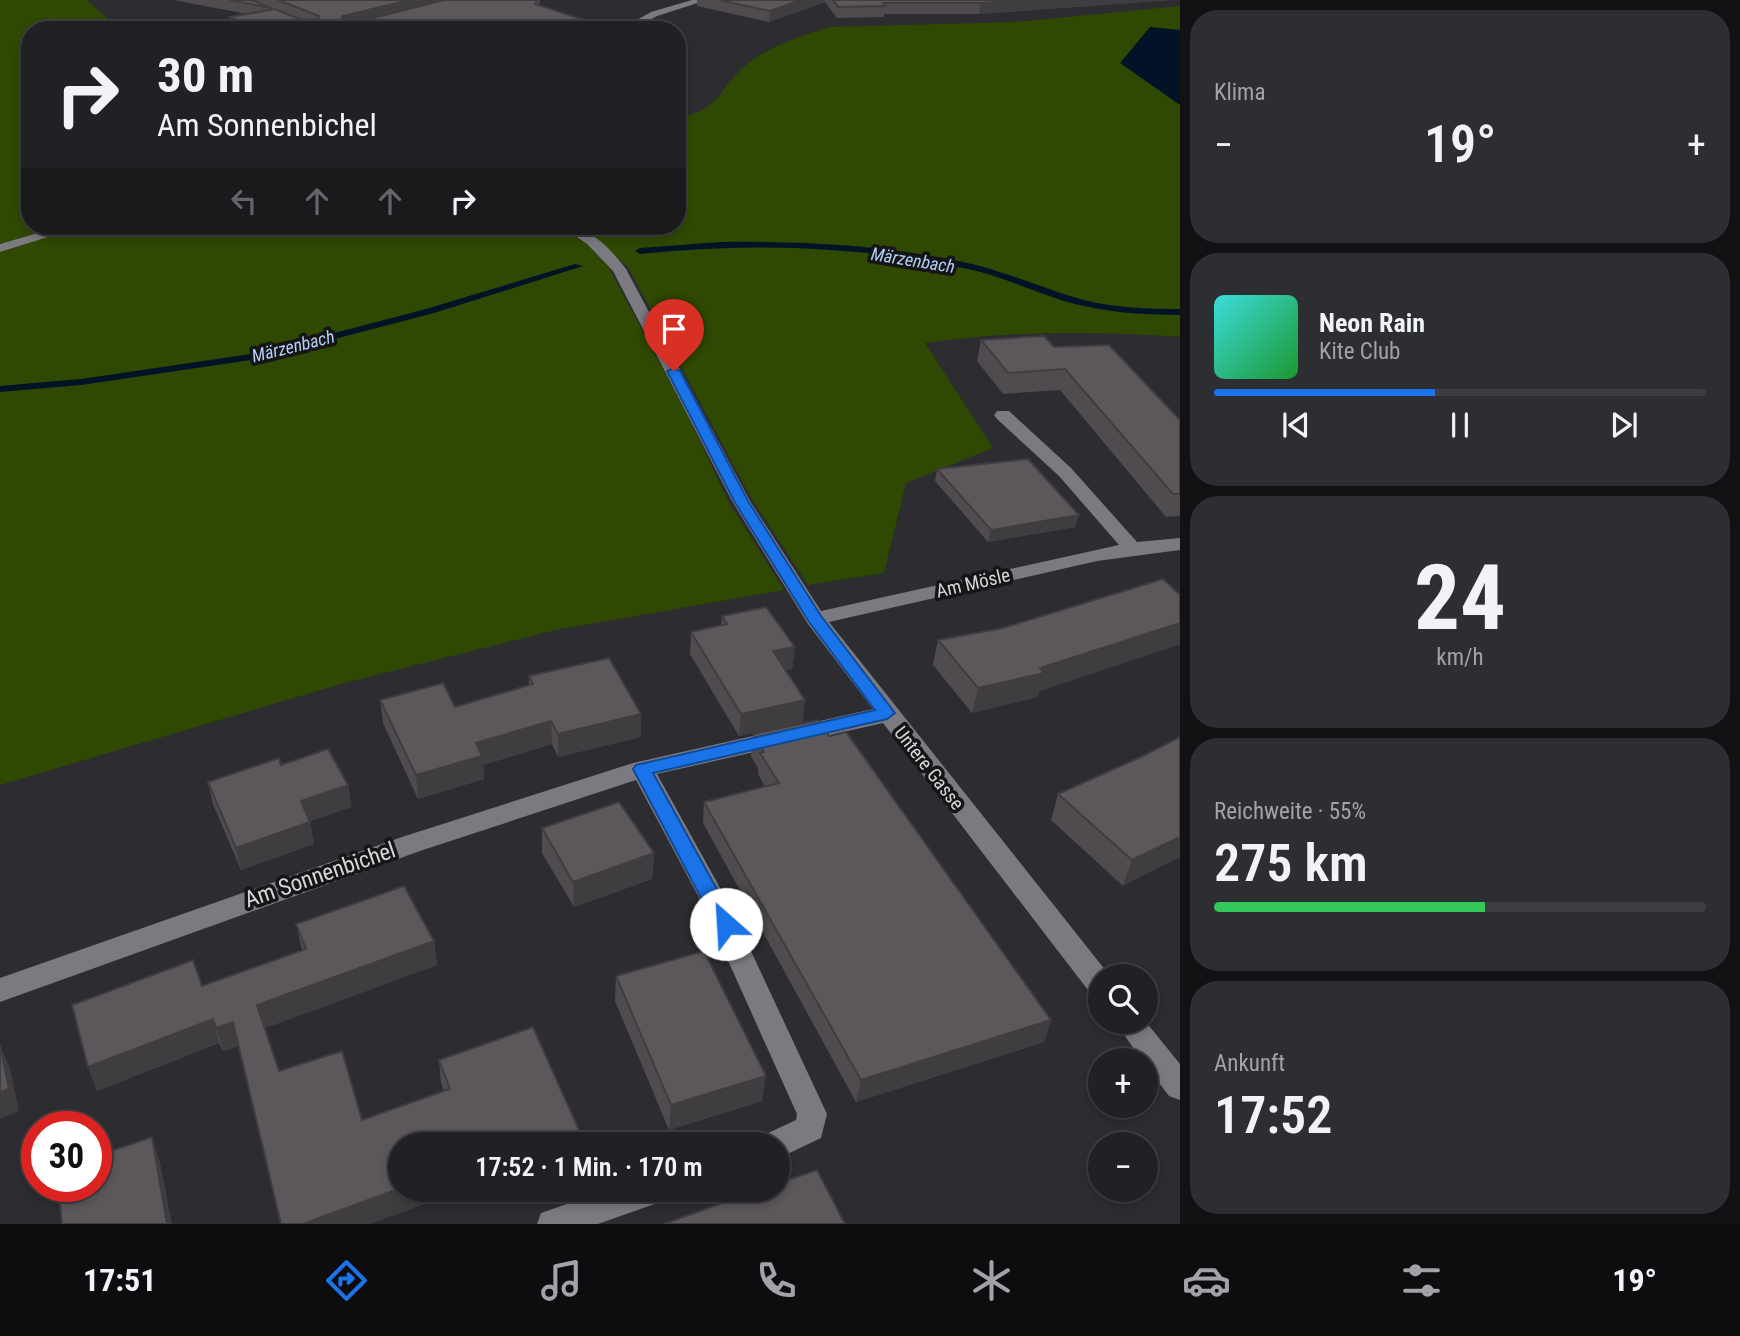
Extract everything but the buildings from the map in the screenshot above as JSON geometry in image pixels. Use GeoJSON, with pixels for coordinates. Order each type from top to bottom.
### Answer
{"type":"FeatureCollection","features":[{"type":"Feature","properties":{"kind":"street"},"geometry":{"type":"LineString","coordinates":[[641,21],[654,14],[702,0]]}},
{"type":"Feature","properties":{"kind":"street"},"geometry":{"type":"LineString","coordinates":[[0,248],[45,235]]}},
{"type":"Feature","properties":{"kind":"street","name":"Untere Gasse"},"geometry":{"type":"LineString","coordinates":[[582,235],[619,269],[741,501],[815,619],[1088,969]]}},
{"type":"Feature","properties":{"kind":"street"},"geometry":{"type":"LineString","coordinates":[[1003,415],[1065,472],[1132,548]]}},
{"type":"Feature","properties":{"kind":"street","name":"Am Mösle"},"geometry":{"type":"LineString","coordinates":[[815,619],[1132,548],[1180,544]]}},
{"type":"Feature","properties":{"kind":"street","name":"Am Sonnenbichel"},"geometry":{"type":"LineString","coordinates":[[0,989],[398,848],[642,769],[887,713]]}},
{"type":"Feature","properties":{"kind":"street"},"geometry":{"type":"LineString","coordinates":[[642,769],[716,904],[812,1114],[810,1128],[790,1138]]}},
{"type":"Feature","properties":{"kind":"street"},"geometry":{"type":"LineString","coordinates":[[1138,1034],[1180,1087]]}},
{"type":"Feature","properties":{"kind":"street"},"geometry":{"type":"LineString","coordinates":[[553,1224],[617,1202]]}},
{"type":"Feature","properties":{"kind":"green space"},"geometry":{"type":"Polygon","coordinates":[[[0,0],[87,0],[110,21],[21,21],[21,235],[34,235],[0,245],[0,0]]]}},
{"type":"Feature","properties":{"kind":"green space"},"geometry":{"type":"Polygon","coordinates":[[[1180,6],[1180,30],[1150,28],[1165,93],[1180,105],[1180,337],[1052,333],[925,343],[993,448],[906,483],[884,573],[808,585],[750,496],[628,267],[588,235],[686,235],[686,116],[711,104],[745,66],[774,47],[829,27],[1015,22],[1180,6]]]}},
{"type":"Feature","properties":{"kind":"green space"},"geometry":{"type":"Polygon","coordinates":[[[54,235],[575,235],[609,268],[688,416],[729,503],[784,590],[556,630],[341,684],[0,785],[0,251],[54,235]]]}},
{"type":"Feature","properties":{"kind":"water"},"geometry":{"type":"Polygon","coordinates":[[[1150,27],[1180,30],[1180,105],[1120,63],[1150,27]]]}},
{"type":"Feature","properties":{"kind":"waterway","name":"Märzenbach"},"geometry":{"type":"LineString","coordinates":[[640,251],[763,244],[888,253],[982,269],[1092,305],[1180,312]]}},
{"type":"Feature","properties":{"kind":"waterway","name":"Märzenbach"},"geometry":{"type":"LineString","coordinates":[[0,389],[81,382],[258,356],[430,311],[578,266]]}},
{"type":"Feature","properties":{"kind":"route"},"geometry":{"type":"LineString","coordinates":[[674,371],[741,501],[815,619],[887,713],[642,769],[726,924]]}}]}
